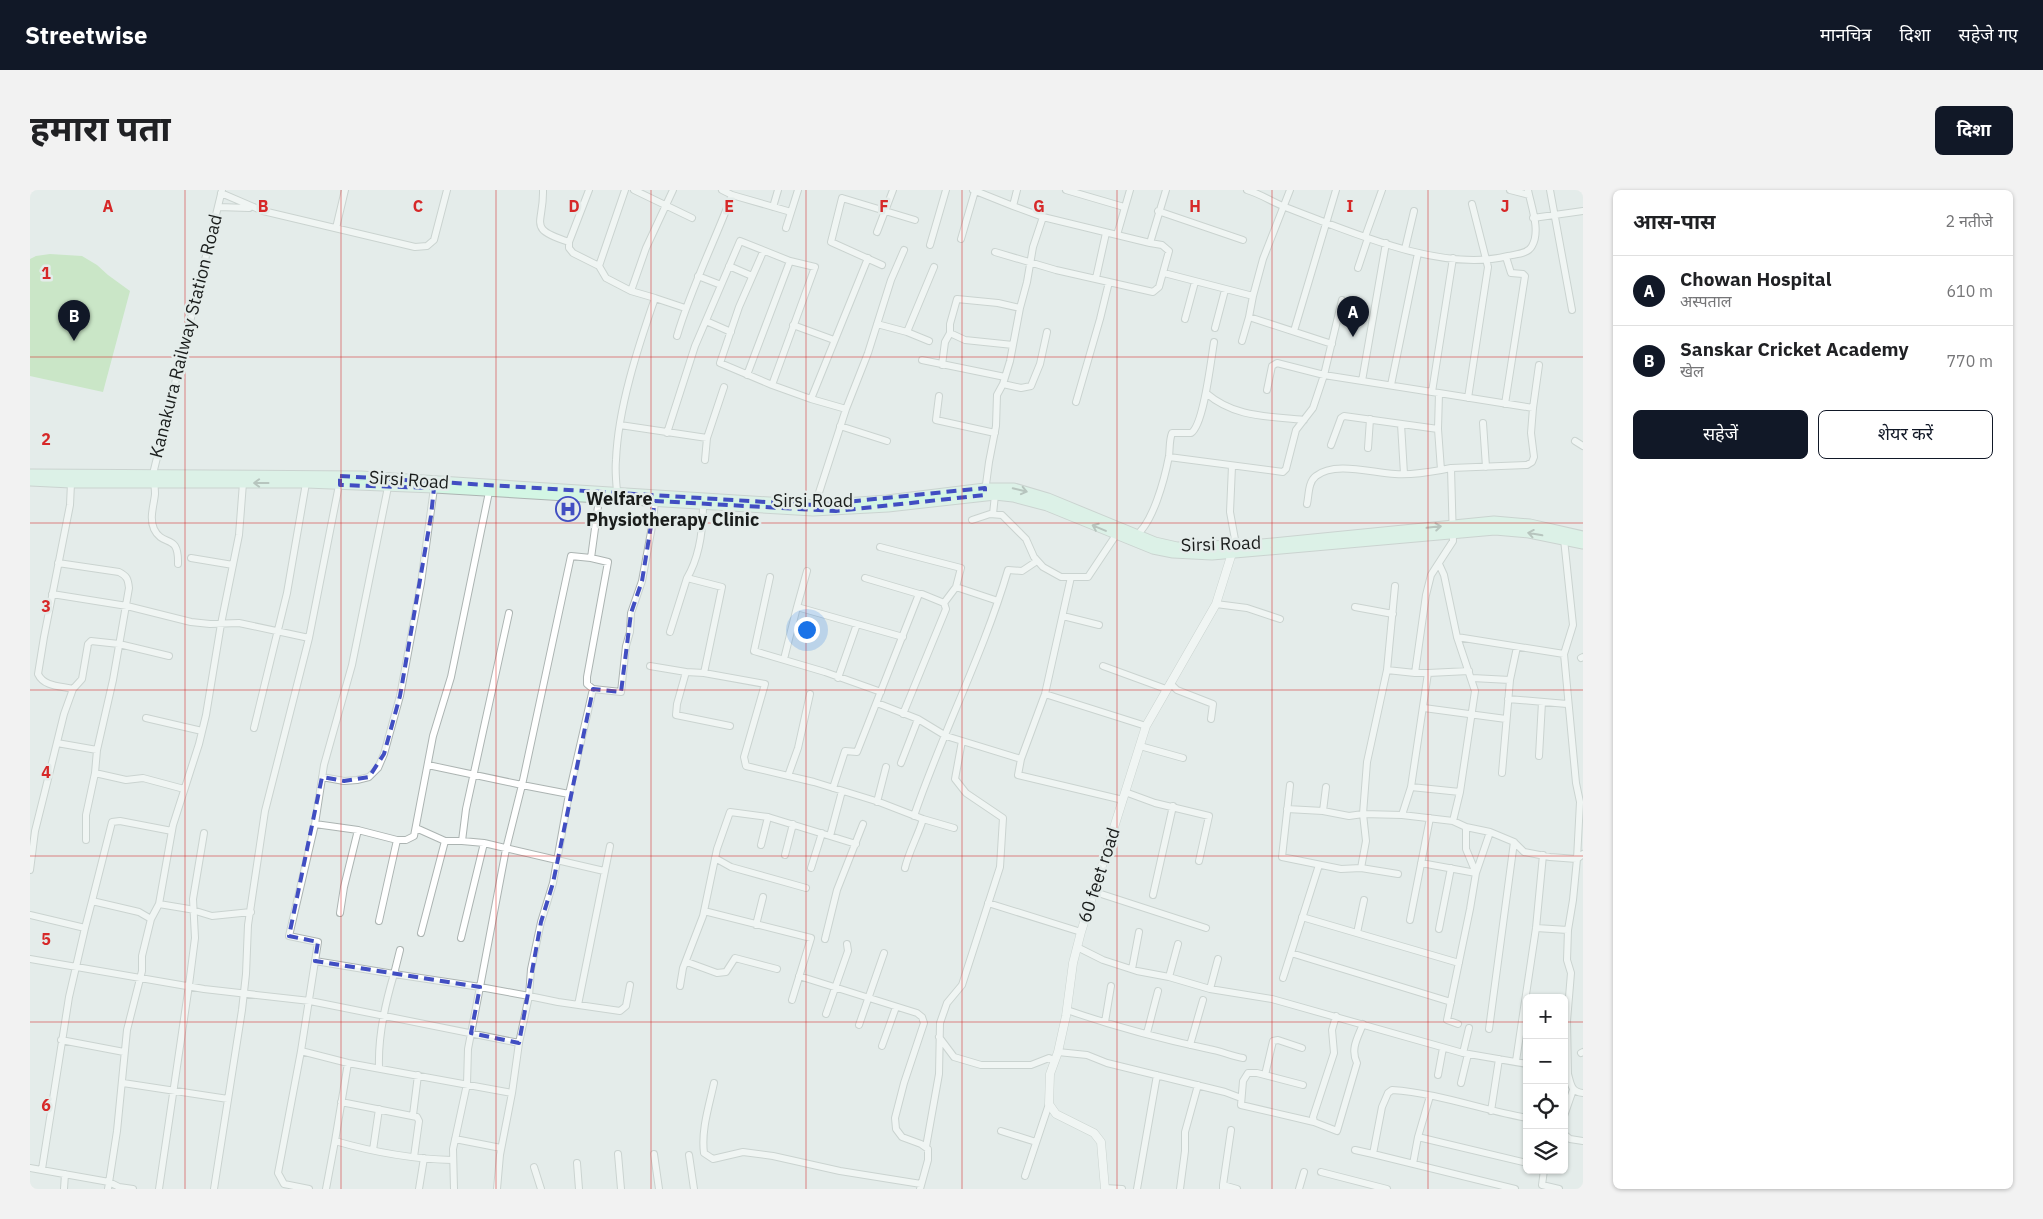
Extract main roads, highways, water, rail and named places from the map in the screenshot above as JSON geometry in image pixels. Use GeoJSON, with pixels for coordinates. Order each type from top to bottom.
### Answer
{"type":"FeatureCollection","features":[{"type":"Feature","properties":{"kind":"main road","name":"Sirsi Road"},"geometry":{"type":"LineString","coordinates":[[30,474],[153,478],[340,480],[602,492],[617,491],[815,505],[985,492],[1047,506],[1153,549],[1173,553],[1212,555],[1234,549]]}},
{"type":"Feature","properties":{"kind":"main road","name":"Sirsi Road"},"geometry":{"type":"LineString","coordinates":[[30,481],[70,483],[153,478],[243,483],[306,483],[340,480],[388,487],[655,501],[758,509],[836,511],[888,507],[1014,488],[1048,498],[1155,542],[1177,547],[1234,549],[1454,529],[1494,521],[1547,527],[1583,536]]}},
{"type":"Feature","properties":{"kind":"main road","name":"Sirsi Road"},"geometry":{"type":"LineString","coordinates":[[1454,529],[1529,533],[1583,544]]}},
{"type":"Feature","properties":{"kind":"place","name":"Chowan Hospital"},"geometry":{"type":"Point","coordinates":[1353,337]}},
{"type":"Feature","properties":{"kind":"place","name":"Sanskar Cricket Academy"},"geometry":{"type":"Point","coordinates":[74,341]}},
{"type":"Feature","properties":{"kind":"place","name":"Welfare Physiotherapy Clinic"},"geometry":{"type":"Point","coordinates":[568,509]}}]}
